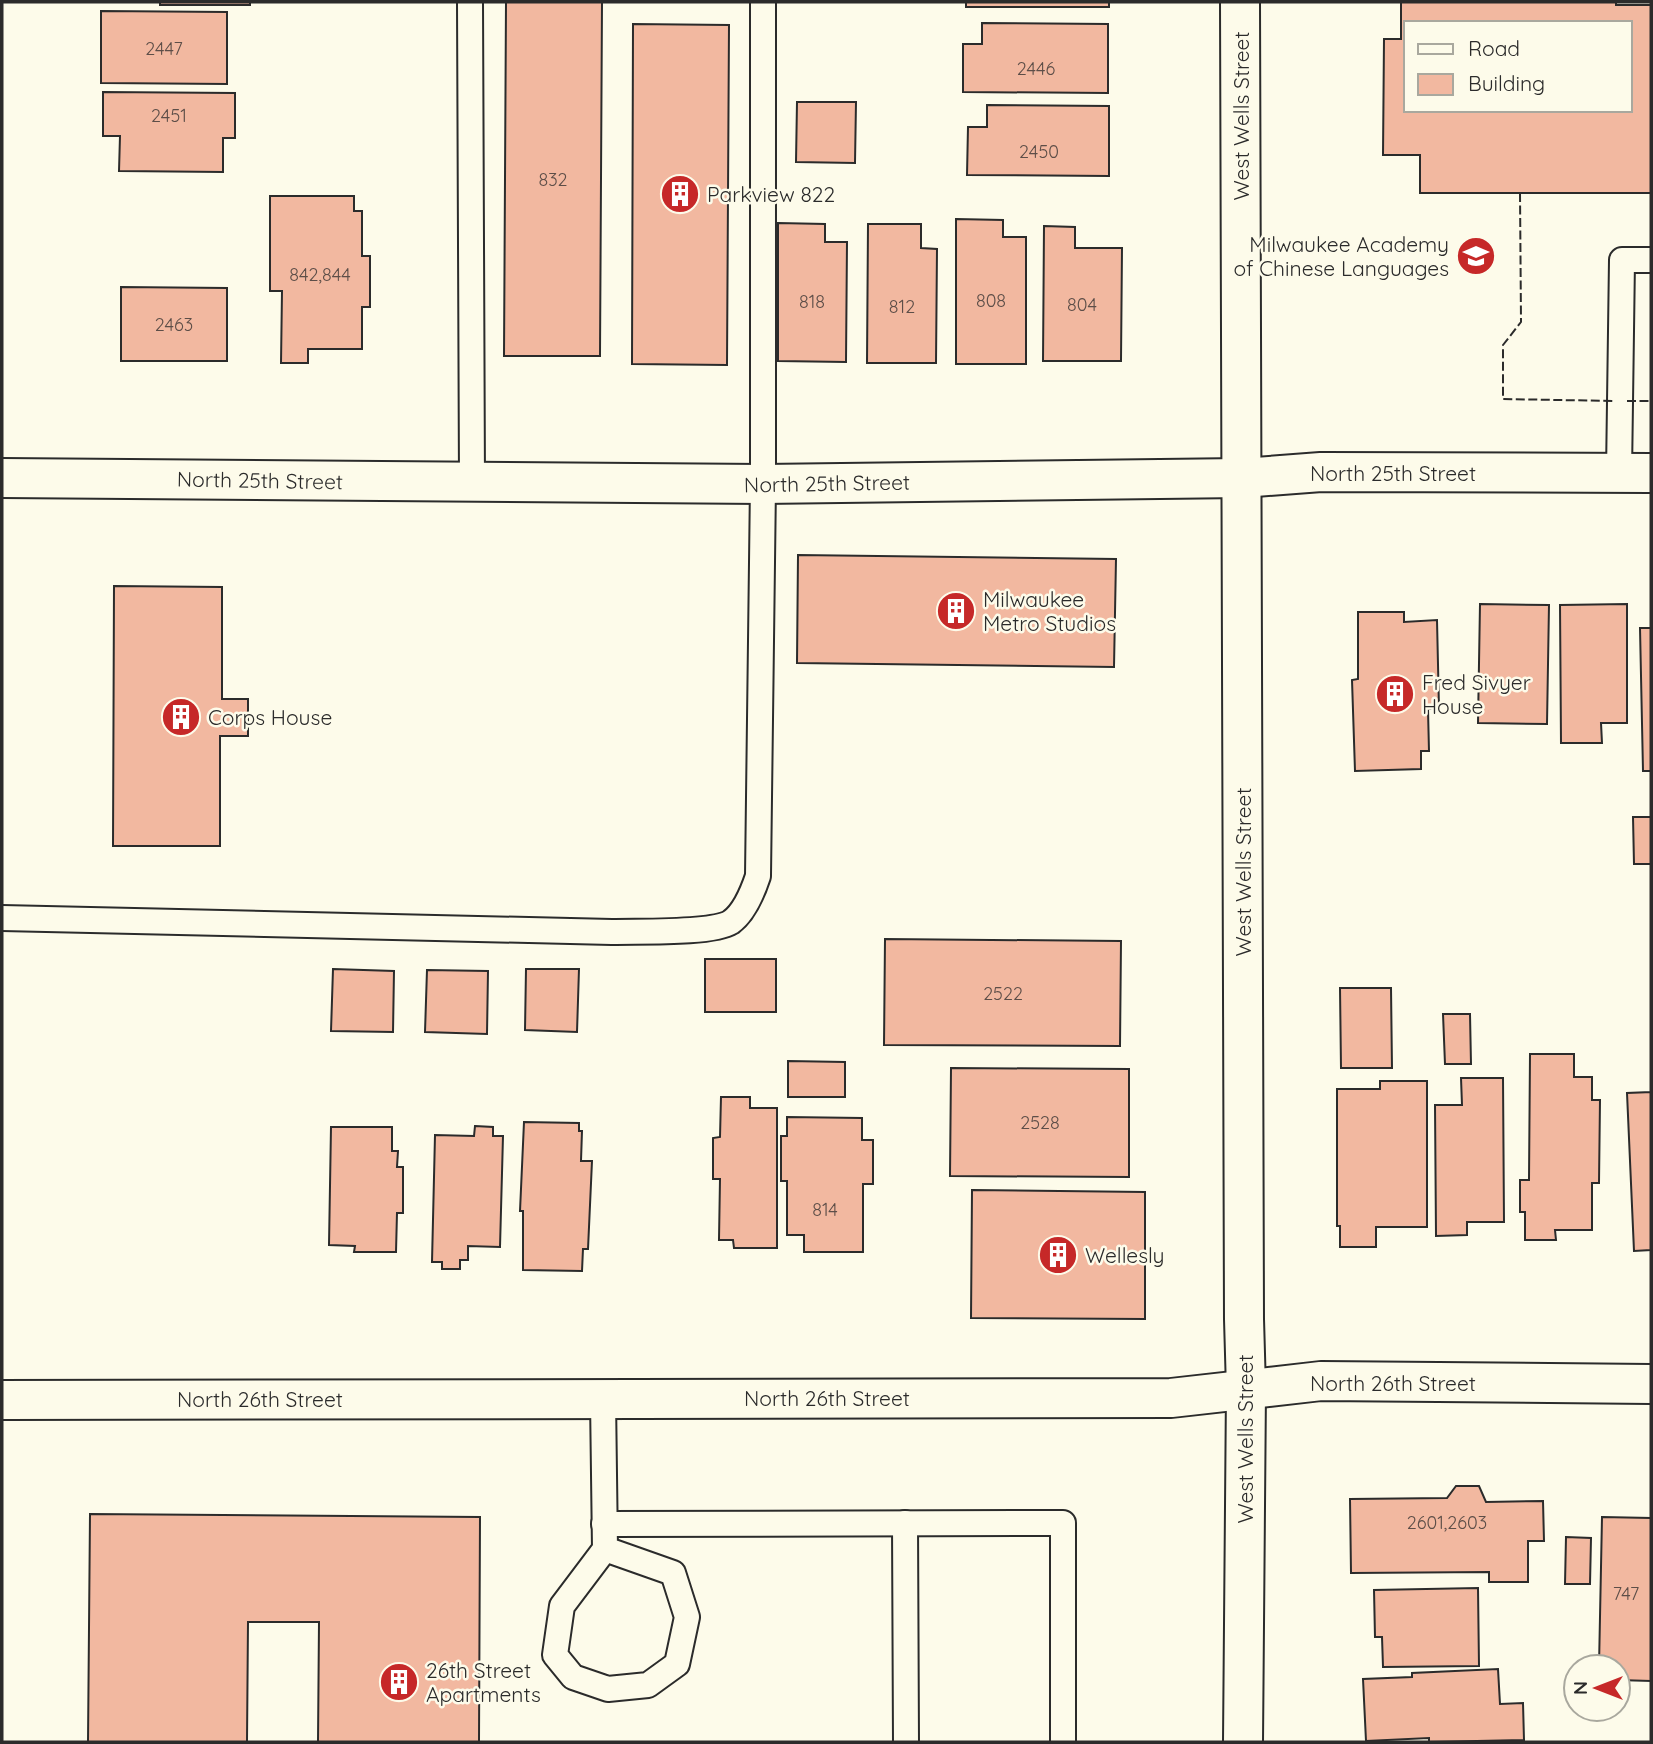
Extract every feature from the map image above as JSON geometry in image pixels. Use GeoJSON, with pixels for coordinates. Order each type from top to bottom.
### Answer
{"type":"FeatureCollection","features":[{"type":"Feature","properties":{"kind":"street","name":"West Wells Street"},"geometry":{"type":"LineString","coordinates":[[1240,2],[1246,1389],[1243,1742]]}},
{"type":"Feature","properties":{"kind":"street","name":"North 25th Street"},"geometry":{"type":"LineString","coordinates":[[2,478],[763,484],[1242,478],[1321,472],[1635,473]]}},
{"type":"Feature","properties":{"kind":"street","name":"North 26th Street"},"geometry":{"type":"LineString","coordinates":[[2,1400],[1171,1398],[1321,1381],[1651,1384]]}},
{"type":"Feature","properties":{"kind":"lane"},"geometry":{"type":"LineString","coordinates":[[470,2],[472,482]]}},
{"type":"Feature","properties":{"kind":"lane"},"geometry":{"type":"LineString","coordinates":[[2,918],[612,932],[707,929],[731,922],[748,903],[758,876],[763,484],[763,2]]}},
{"type":"Feature","properties":{"kind":"lane"},"geometry":{"type":"LineString","coordinates":[[1635,473],[1622,260],[1651,260]]}},
{"type":"Feature","properties":{"kind":"lane"},"geometry":{"type":"LineString","coordinates":[[603,1399],[605,1549],[562,1606],[555,1654],[573,1677],[608,1689],[648,1685],[677,1664],[687,1617],[677,1584],[673,1573],[605,1549]]}},
{"type":"Feature","properties":{"kind":"lane"},"geometry":{"type":"LineString","coordinates":[[905,1523],[906,1742]]}},
{"type":"Feature","properties":{"kind":"lane"},"geometry":{"type":"LineString","coordinates":[[604,1524],[1063,1523],[1063,1742]]}},
{"type":"Feature","properties":{"kind":"building"},"geometry":{"type":"Polygon","coordinates":[[[160,2],[250,2],[250,5],[160,5],[160,2]]]}},
{"type":"Feature","properties":{"kind":"building"},"geometry":{"type":"Polygon","coordinates":[[[506,2],[602,2],[600,356],[504,356],[506,2]]]}},
{"type":"Feature","properties":{"kind":"building"},"geometry":{"type":"Polygon","coordinates":[[[966,2],[1109,2],[1109,7],[966,7],[966,2]]]}},
{"type":"Feature","properties":{"kind":"building"},"geometry":{"type":"Polygon","coordinates":[[[1401,2],[1616,2],[1616,5],[1651,5],[1651,193],[1420,193],[1420,155],[1383,155],[1384,39],[1401,39],[1401,2]]]}},
{"type":"Feature","properties":{"kind":"building"},"geometry":{"type":"Polygon","coordinates":[[[101,11],[227,12],[227,84],[101,83],[101,11]]]}},
{"type":"Feature","properties":{"kind":"building"},"geometry":{"type":"Polygon","coordinates":[[[982,23],[1108,24],[1108,93],[963,92],[963,44],[982,44],[982,23]]]}},
{"type":"Feature","properties":{"kind":"building","name":"Parkview 822"},"geometry":{"type":"Polygon","coordinates":[[[633,24],[729,25],[727,365],[632,364],[633,24]]]}},
{"type":"Feature","properties":{"kind":"building"},"geometry":{"type":"Polygon","coordinates":[[[103,92],[235,93],[235,138],[223,138],[223,172],[119,171],[120,136],[103,136],[103,92]]]}},
{"type":"Feature","properties":{"kind":"building"},"geometry":{"type":"Polygon","coordinates":[[[797,102],[856,102],[855,163],[796,162],[797,102]]]}},
{"type":"Feature","properties":{"kind":"building"},"geometry":{"type":"Polygon","coordinates":[[[987,105],[1109,106],[1109,176],[967,175],[968,127],[987,127],[987,105]]]}},
{"type":"Feature","properties":{"kind":"building"},"geometry":{"type":"Polygon","coordinates":[[[270,196],[354,196],[354,211],[362,211],[362,256],[370,256],[370,307],[362,307],[362,349],[308,349],[308,363],[281,363],[282,291],[270,291],[270,196]]]}},
{"type":"Feature","properties":{"kind":"building"},"geometry":{"type":"Polygon","coordinates":[[[956,219],[1003,220],[1003,237],[1026,237],[1026,364],[956,364],[956,219]]]}},
{"type":"Feature","properties":{"kind":"building"},"geometry":{"type":"Polygon","coordinates":[[[778,223],[825,224],[825,242],[847,242],[846,362],[778,361],[778,223]]]}},
{"type":"Feature","properties":{"kind":"building"},"geometry":{"type":"Polygon","coordinates":[[[868,224],[921,224],[921,248],[937,249],[936,363],[867,363],[868,224]]]}},
{"type":"Feature","properties":{"kind":"building"},"geometry":{"type":"Polygon","coordinates":[[[1044,226],[1075,227],[1075,248],[1122,248],[1121,361],[1043,361],[1044,226]]]}},
{"type":"Feature","properties":{"kind":"building"},"geometry":{"type":"Polygon","coordinates":[[[121,287],[227,288],[227,361],[121,361],[121,287]]]}},
{"type":"Feature","properties":{"kind":"building","name":"Milwaukee Metro Studios"},"geometry":{"type":"Polygon","coordinates":[[[798,555],[1116,559],[1114,667],[797,663],[798,555]]]}},
{"type":"Feature","properties":{"kind":"building","name":"Corps House"},"geometry":{"type":"Polygon","coordinates":[[[114,586],[222,587],[222,699],[248,699],[248,736],[220,736],[220,846],[113,846],[114,586]]]}},
{"type":"Feature","properties":{"kind":"building"},"geometry":{"type":"Polygon","coordinates":[[[1480,604],[1549,605],[1547,724],[1478,723],[1480,604]]]}},
{"type":"Feature","properties":{"kind":"building"},"geometry":{"type":"Polygon","coordinates":[[[1627,604],[1627,723],[1601,723],[1602,743],[1561,743],[1560,605],[1627,604]]]}},
{"type":"Feature","properties":{"kind":"building","name":"Fred Sivyer House"},"geometry":{"type":"Polygon","coordinates":[[[1358,612],[1404,612],[1404,622],[1437,620],[1439,709],[1428,709],[1429,751],[1421,751],[1421,769],[1355,771],[1352,680],[1358,679],[1358,612]]]}},
{"type":"Feature","properties":{"kind":"building"},"geometry":{"type":"Polygon","coordinates":[[[1640,628],[1651,628],[1651,771],[1643,771],[1640,628]]]}},
{"type":"Feature","properties":{"kind":"building"},"geometry":{"type":"Polygon","coordinates":[[[1633,817],[1651,817],[1651,864],[1634,864],[1633,817]]]}},
{"type":"Feature","properties":{"kind":"building"},"geometry":{"type":"Polygon","coordinates":[[[885,939],[1121,941],[1120,1046],[884,1045],[885,939]]]}},
{"type":"Feature","properties":{"kind":"building"},"geometry":{"type":"Polygon","coordinates":[[[705,959],[776,959],[776,1012],[705,1012],[705,959]]]}},
{"type":"Feature","properties":{"kind":"building"},"geometry":{"type":"Polygon","coordinates":[[[333,969],[394,971],[393,1032],[331,1031],[333,969]]]}},
{"type":"Feature","properties":{"kind":"building"},"geometry":{"type":"Polygon","coordinates":[[[526,969],[579,969],[577,1032],[525,1030],[526,969]]]}},
{"type":"Feature","properties":{"kind":"building"},"geometry":{"type":"Polygon","coordinates":[[[427,970],[488,971],[487,1034],[425,1032],[427,970]]]}},
{"type":"Feature","properties":{"kind":"building"},"geometry":{"type":"Polygon","coordinates":[[[1340,988],[1391,988],[1392,1068],[1341,1068],[1340,988]]]}},
{"type":"Feature","properties":{"kind":"building"},"geometry":{"type":"Polygon","coordinates":[[[1443,1014],[1470,1014],[1471,1064],[1445,1064],[1443,1014]]]}},
{"type":"Feature","properties":{"kind":"building"},"geometry":{"type":"Polygon","coordinates":[[[1530,1054],[1574,1054],[1574,1077],[1592,1077],[1592,1100],[1600,1100],[1599,1183],[1592,1183],[1592,1230],[1555,1230],[1556,1240],[1525,1240],[1525,1212],[1520,1212],[1520,1180],[1529,1180],[1530,1054]]]}},
{"type":"Feature","properties":{"kind":"building"},"geometry":{"type":"Polygon","coordinates":[[[788,1061],[845,1062],[845,1097],[788,1097],[788,1061]]]}},
{"type":"Feature","properties":{"kind":"building"},"geometry":{"type":"Polygon","coordinates":[[[951,1068],[1129,1069],[1129,1177],[950,1176],[951,1068]]]}},
{"type":"Feature","properties":{"kind":"building"},"geometry":{"type":"Polygon","coordinates":[[[1461,1078],[1503,1078],[1504,1222],[1467,1222],[1467,1235],[1436,1236],[1435,1105],[1462,1105],[1461,1078]]]}},
{"type":"Feature","properties":{"kind":"building"},"geometry":{"type":"Polygon","coordinates":[[[1380,1081],[1427,1081],[1427,1227],[1376,1227],[1376,1247],[1340,1247],[1340,1226],[1337,1226],[1337,1089],[1380,1089],[1380,1081]]]}},
{"type":"Feature","properties":{"kind":"building"},"geometry":{"type":"Polygon","coordinates":[[[1651,1092],[1651,1250],[1634,1251],[1627,1093],[1651,1092]]]}},
{"type":"Feature","properties":{"kind":"building"},"geometry":{"type":"Polygon","coordinates":[[[721,1097],[750,1097],[750,1108],[777,1108],[777,1248],[734,1248],[733,1240],[719,1240],[720,1179],[713,1179],[713,1138],[720,1137],[721,1097]]]}},
{"type":"Feature","properties":{"kind":"building"},"geometry":{"type":"Polygon","coordinates":[[[787,1117],[862,1118],[862,1140],[873,1140],[873,1184],[863,1184],[863,1252],[804,1252],[804,1235],[787,1235],[787,1181],[781,1181],[781,1136],[787,1136],[787,1117]]]}},
{"type":"Feature","properties":{"kind":"building"},"geometry":{"type":"Polygon","coordinates":[[[524,1122],[579,1123],[579,1131],[582,1131],[581,1161],[592,1161],[588,1249],[583,1249],[582,1271],[523,1270],[523,1211],[520,1211],[524,1122]]]}},
{"type":"Feature","properties":{"kind":"building"},"geometry":{"type":"Polygon","coordinates":[[[475,1126],[493,1127],[493,1136],[503,1136],[500,1247],[468,1246],[468,1260],[460,1260],[460,1269],[442,1269],[442,1262],[432,1262],[435,1135],[474,1136],[475,1126]]]}},
{"type":"Feature","properties":{"kind":"building"},"geometry":{"type":"Polygon","coordinates":[[[331,1127],[392,1127],[392,1151],[398,1151],[397,1167],[403,1167],[403,1213],[397,1213],[396,1252],[354,1252],[355,1246],[329,1245],[331,1127]]]}},
{"type":"Feature","properties":{"kind":"building","name":"Wellesly"},"geometry":{"type":"Polygon","coordinates":[[[972,1190],[1145,1192],[1145,1319],[971,1318],[972,1190]]]}},
{"type":"Feature","properties":{"kind":"building"},"geometry":{"type":"Polygon","coordinates":[[[1456,1486],[1479,1486],[1486,1502],[1543,1501],[1544,1541],[1528,1541],[1528,1582],[1489,1582],[1489,1572],[1351,1573],[1350,1499],[1447,1498],[1456,1486]]]}},
{"type":"Feature","properties":{"kind":"building","name":"26th Street Apartments"},"geometry":{"type":"Polygon","coordinates":[[[90,1514],[480,1517],[479,1742],[318,1742],[319,1622],[248,1622],[247,1742],[88,1742],[90,1514]]]}},
{"type":"Feature","properties":{"kind":"building"},"geometry":{"type":"Polygon","coordinates":[[[1602,1517],[1651,1518],[1651,1681],[1632,1680],[1632,1653],[1599,1653],[1602,1517]]]}},
{"type":"Feature","properties":{"kind":"building"},"geometry":{"type":"Polygon","coordinates":[[[1566,1537],[1591,1538],[1590,1584],[1565,1584],[1566,1537]]]}},
{"type":"Feature","properties":{"kind":"building"},"geometry":{"type":"Polygon","coordinates":[[[1478,1588],[1479,1666],[1383,1667],[1382,1637],[1375,1637],[1374,1590],[1478,1588]]]}},
{"type":"Feature","properties":{"kind":"building"},"geometry":{"type":"Polygon","coordinates":[[[1498,1669],[1500,1704],[1523,1703],[1524,1740],[1429,1742],[1429,1738],[1366,1741],[1363,1679],[1412,1677],[1412,1673],[1498,1669]]]}},
{"type":"Feature","properties":{"kind":"fence"},"geometry":{"type":"LineString","coordinates":[[1520,193],[1521,322],[1503,345],[1503,399],[1613,401]]}},
{"type":"Feature","properties":{"kind":"fence"},"geometry":{"type":"LineString","coordinates":[[1627,401],[1651,401]]}},
{"type":"Feature","properties":{"kind":"place","name":"Parkview 822"},"geometry":{"type":"Point","coordinates":[680,194]}},
{"type":"Feature","properties":{"kind":"place","name":"Milwaukee Academy of Chinese Languages"},"geometry":{"type":"Point","coordinates":[1476,256]}},
{"type":"Feature","properties":{"kind":"place","name":"Milwaukee Metro Studios"},"geometry":{"type":"Point","coordinates":[956,611]}},
{"type":"Feature","properties":{"kind":"place","name":"Fred Sivyer House"},"geometry":{"type":"Point","coordinates":[1395,694]}},
{"type":"Feature","properties":{"kind":"place","name":"Corps House"},"geometry":{"type":"Point","coordinates":[181,717]}},
{"type":"Feature","properties":{"kind":"place","name":"Wellesly"},"geometry":{"type":"Point","coordinates":[1058,1255]}},
{"type":"Feature","properties":{"kind":"place","name":"26th Street Apartments"},"geometry":{"type":"Point","coordinates":[399,1682]}}]}
